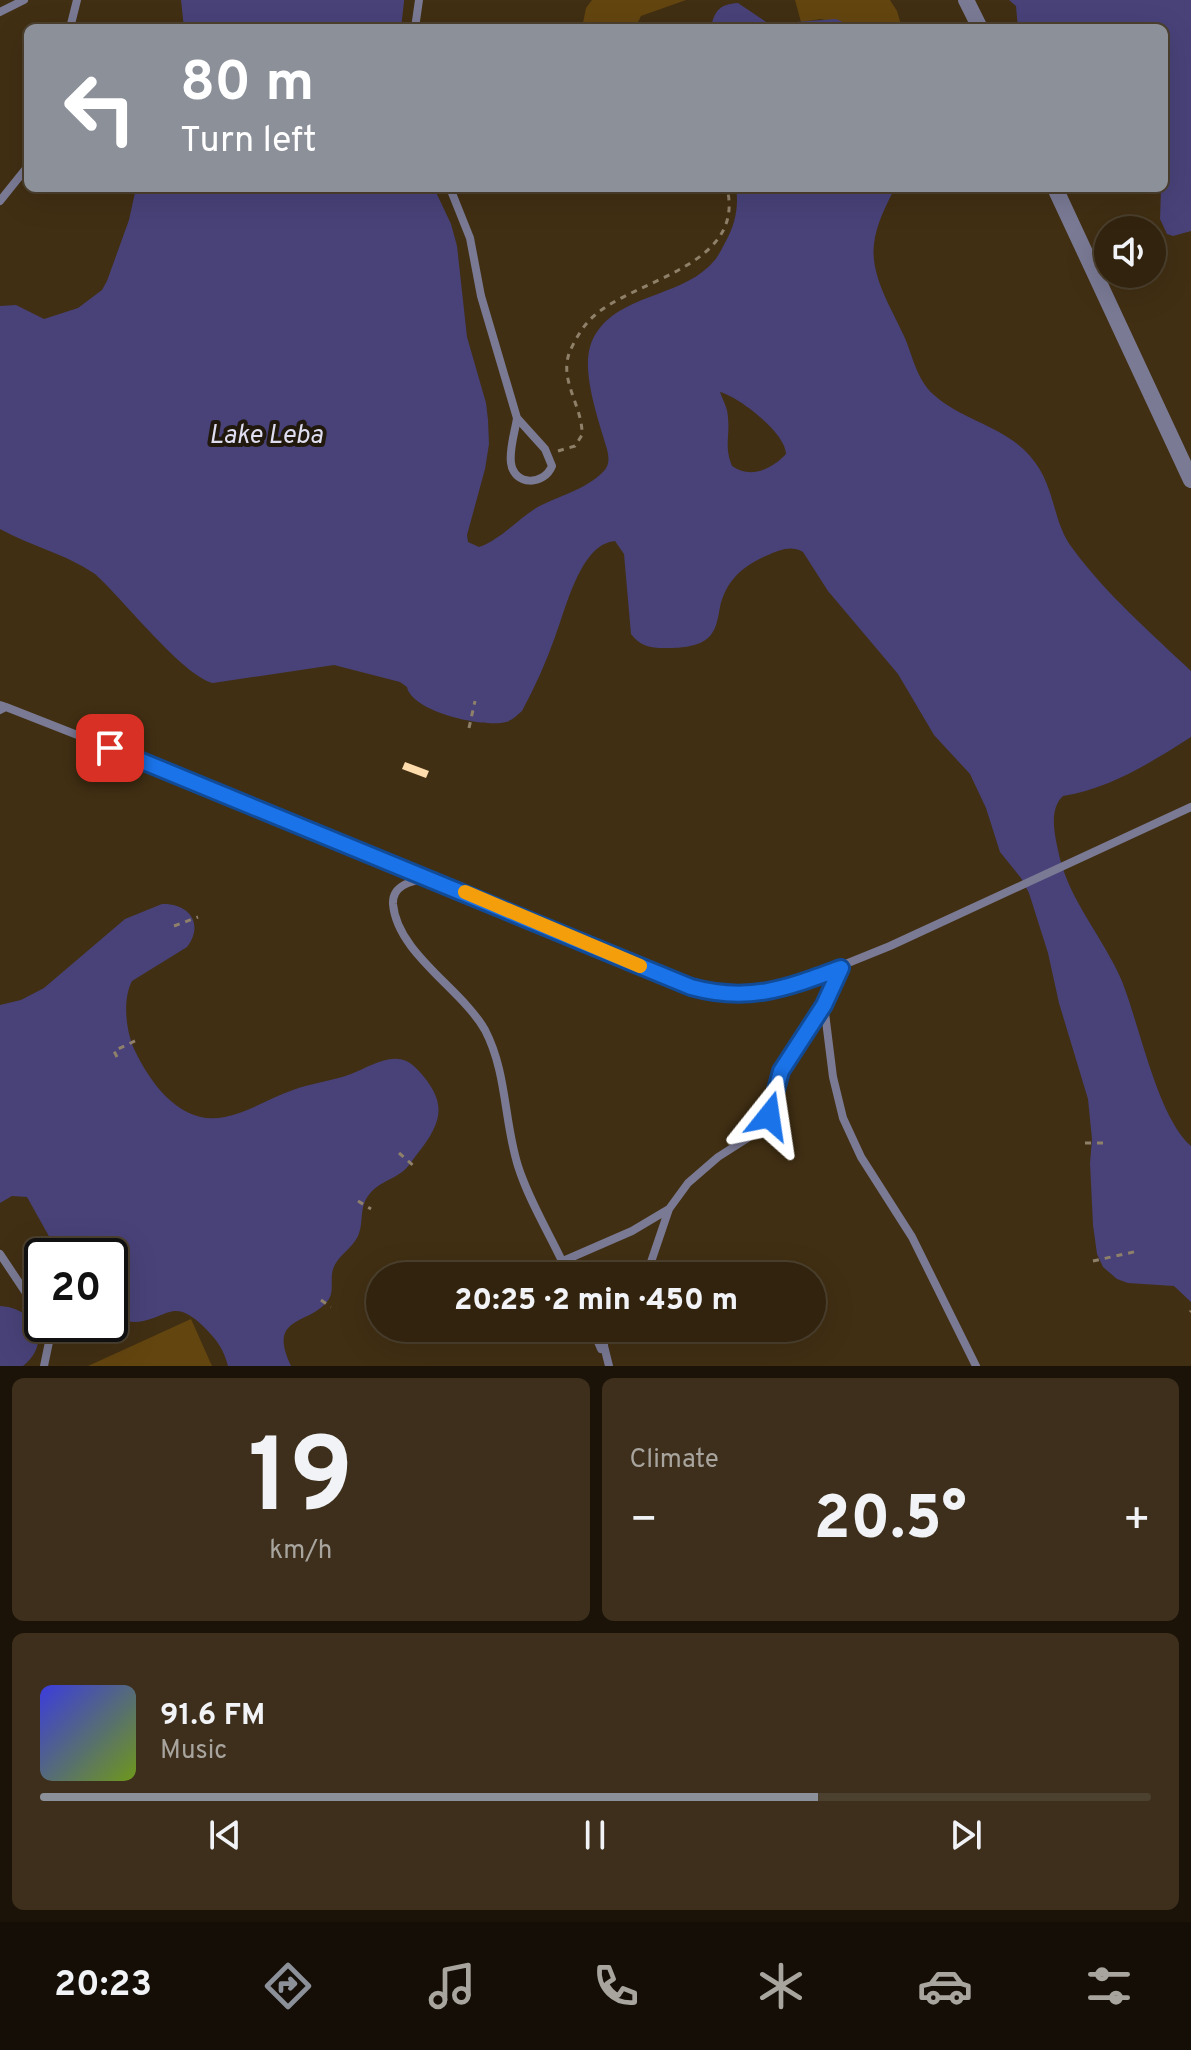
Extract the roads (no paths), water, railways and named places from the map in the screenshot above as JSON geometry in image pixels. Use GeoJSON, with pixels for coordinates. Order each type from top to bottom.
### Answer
{"type":"FeatureCollection","features":[{"type":"Feature","properties":{"kind":"street"},"geometry":{"type":"LineString","coordinates":[[966,0],[978,24]]}},
{"type":"Feature","properties":{"kind":"street"},"geometry":{"type":"LineString","coordinates":[[1057,192],[1191,480]]}},
{"type":"Feature","properties":{"kind":"lane"},"geometry":{"type":"LineString","coordinates":[[0,12],[24,0]]}},
{"type":"Feature","properties":{"kind":"lane"},"geometry":{"type":"LineString","coordinates":[[71,24],[77,0]]}},
{"type":"Feature","properties":{"kind":"lane"},"geometry":{"type":"LineString","coordinates":[[416,24],[419,0]]}},
{"type":"Feature","properties":{"kind":"lane"},"geometry":{"type":"LineString","coordinates":[[0,201],[24,171]]}},
{"type":"Feature","properties":{"kind":"lane"},"geometry":{"type":"LineString","coordinates":[[452,192],[470,238],[481,296],[517,418],[511,463],[514,473],[531,482],[543,478],[552,466],[547,453],[517,418]]}},
{"type":"Feature","properties":{"kind":"lane"},"geometry":{"type":"LineString","coordinates":[[2,707],[215,789],[661,976],[707,991],[743,995],[768,993],[841,968],[1191,807]]}},
{"type":"Feature","properties":{"kind":"lane"},"geometry":{"type":"LineString","coordinates":[[433,879],[417,880],[398,889],[393,901],[399,923],[410,942],[464,1001],[485,1031],[495,1059],[520,1172],[563,1261],[632,1231],[669,1209]]}},
{"type":"Feature","properties":{"kind":"lane"},"geometry":{"type":"LineString","coordinates":[[651,1262],[669,1209],[688,1183],[763,1125],[769,1116],[781,1071],[824,1005],[841,968]]}},
{"type":"Feature","properties":{"kind":"lane"},"geometry":{"type":"LineString","coordinates":[[824,1005],[833,1077],[848,1131],[912,1237],[976,1366]]}},
{"type":"Feature","properties":{"kind":"lane"},"geometry":{"type":"LineString","coordinates":[[0,1254],[24,1290]]}},
{"type":"Feature","properties":{"kind":"lane"},"geometry":{"type":"LineString","coordinates":[[44,1366],[49,1342]]}},
{"type":"Feature","properties":{"kind":"lane"},"geometry":{"type":"LineString","coordinates":[[598,1342],[608,1364]]}},
{"type":"Feature","properties":{"kind":"lane"},"geometry":{"type":"LineString","coordinates":[[606,1342],[608,1364]]}},
{"type":"Feature","properties":{"kind":"water"},"geometry":{"type":"Polygon","coordinates":[[[181,0],[404,0],[401,24],[184,24],[181,0]]]}},
{"type":"Feature","properties":{"kind":"water"},"geometry":{"type":"Polygon","coordinates":[[[1009,0],[1191,0],[1191,231],[1173,236],[1167,234],[1166,216],[1160,216],[1161,192],[1168,192],[1168,24],[1018,24],[1016,6],[1009,0]]]}},
{"type":"Feature","properties":{"kind":"water"},"geometry":{"type":"Polygon","coordinates":[[[738,3],[769,24],[712,24],[719,10],[738,3]]]}},
{"type":"Feature","properties":{"kind":"water"},"geometry":{"type":"Polygon","coordinates":[[[836,19],[847,24],[769,24],[836,19]]]}},
{"type":"Feature","properties":{"kind":"water","name":"Lake Leba"},"geometry":{"type":"Polygon","coordinates":[[[135,192],[436,192],[451,224],[457,246],[467,337],[486,403],[489,444],[467,535],[468,542],[479,547],[536,508],[588,484],[605,469],[608,452],[590,384],[590,347],[599,329],[612,316],[628,306],[683,284],[713,262],[734,222],[736,192],[893,192],[877,230],[875,268],[923,382],[945,404],[1008,437],[1030,456],[1045,480],[1061,527],[1073,549],[1114,597],[1191,671],[1191,737],[1114,781],[1063,796],[1055,810],[1054,826],[1065,875],[1121,979],[1168,1114],[1191,1146],[1191,1302],[1174,1286],[1128,1283],[1117,1279],[1103,1267],[1097,1254],[1093,1225],[1092,1139],[1088,1099],[1029,893],[1000,852],[986,808],[970,774],[934,735],[898,674],[828,591],[803,552],[790,549],[777,551],[759,559],[737,575],[723,597],[714,630],[705,640],[688,646],[659,648],[642,644],[631,634],[624,554],[615,541],[603,545],[592,553],[576,580],[548,656],[522,711],[508,721],[482,723],[450,716],[421,704],[400,682],[334,665],[213,683],[186,667],[95,574],[0,529],[0,306],[16,305],[44,319],[78,308],[102,290],[129,220],[135,192]],[[720,392],[728,414],[728,447],[732,466],[753,472],[774,464],[786,454],[770,426],[749,408],[720,392]]]}},
{"type":"Feature","properties":{"kind":"water"},"geometry":{"type":"Polygon","coordinates":[[[162,904],[186,911],[194,923],[187,947],[132,981],[127,997],[127,1026],[142,1064],[160,1090],[182,1109],[209,1118],[225,1117],[293,1090],[393,1059],[401,1059],[417,1069],[438,1102],[433,1131],[411,1163],[375,1188],[365,1201],[358,1236],[333,1269],[329,1299],[287,1329],[285,1349],[291,1366],[228,1366],[213,1337],[185,1313],[170,1312],[146,1320],[128,1321],[128,1238],[50,1238],[27,1197],[12,1196],[0,1203],[0,1005],[21,1000],[44,988],[125,919],[162,904]]]}},
{"type":"Feature","properties":{"kind":"water"},"geometry":{"type":"Polygon","coordinates":[[[0,1306],[24,1314],[24,1342],[38,1342],[32,1357],[23,1366],[0,1366],[0,1306]]]}}]}
